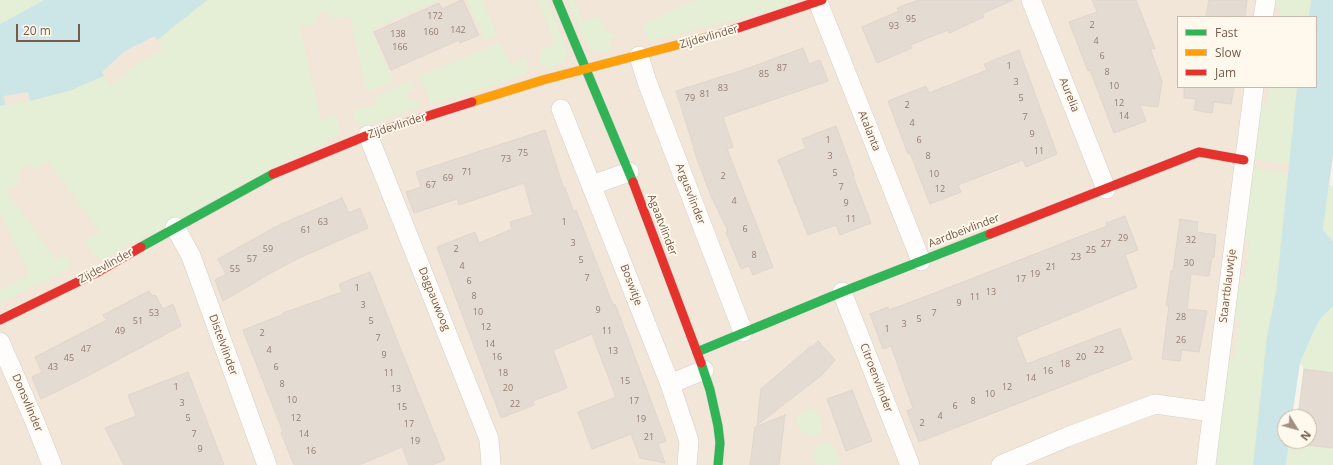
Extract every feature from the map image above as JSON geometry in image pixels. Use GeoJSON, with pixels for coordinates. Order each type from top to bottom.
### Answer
{"type":"FeatureCollection","features":[{"type":"Feature","properties":{"kind":"street","name":"Agaatvlinder"},"geometry":{"type":"LineString","coordinates":[[556,0],[629,172],[704,370],[718,426],[720,443],[718,465]]}},
{"type":"Feature","properties":{"kind":"street","name":"Aurelia"},"geometry":{"type":"LineString","coordinates":[[1031,0],[1106,189]]}},
{"type":"Feature","properties":{"kind":"street"},"geometry":{"type":"LineString","coordinates":[[1263,16],[1266,0]]}},
{"type":"Feature","properties":{"kind":"street","name":"Zijdevlinder"},"geometry":{"type":"LineString","coordinates":[[0,320],[96,273],[175,227],[281,170],[368,135],[543,80],[727,32],[820,1]]}},
{"type":"Feature","properties":{"kind":"street","name":"Atalanta"},"geometry":{"type":"LineString","coordinates":[[820,1],[921,261]]}},
{"type":"Feature","properties":{"kind":"street","name":"Argusvlinder"},"geometry":{"type":"LineString","coordinates":[[639,56],[647,82],[743,332]]}},
{"type":"Feature","properties":{"kind":"street"},"geometry":{"type":"LineString","coordinates":[[1244,160],[1254,88]]}},
{"type":"Feature","properties":{"kind":"street","name":"Boswitje"},"geometry":{"type":"LineString","coordinates":[[561,109],[670,384],[689,441],[687,465]]}},
{"type":"Feature","properties":{"kind":"street","name":"Dagpauwoog"},"geometry":{"type":"LineString","coordinates":[[368,135],[489,439],[491,465]]}},
{"type":"Feature","properties":{"kind":"street","name":"Aardbeivlinder"},"geometry":{"type":"LineString","coordinates":[[697,352],[842,292],[1199,152],[1244,160]]}},
{"type":"Feature","properties":{"kind":"street","name":"Staartblauwtje"},"geometry":{"type":"LineString","coordinates":[[1206,465],[1244,160]]}},
{"type":"Feature","properties":{"kind":"street"},"geometry":{"type":"LineString","coordinates":[[592,185],[629,172]]}},
{"type":"Feature","properties":{"kind":"street","name":"Distelvlinder"},"geometry":{"type":"LineString","coordinates":[[175,227],[190,256],[267,465]]}},
{"type":"Feature","properties":{"kind":"street","name":"Citroenvlinder"},"geometry":{"type":"LineString","coordinates":[[842,292],[910,465]]}},
{"type":"Feature","properties":{"kind":"street","name":"Donsvlinder"},"geometry":{"type":"LineString","coordinates":[[0,342],[52,465]]}},
{"type":"Feature","properties":{"kind":"street"},"geometry":{"type":"LineString","coordinates":[[670,384],[704,370]]}},
{"type":"Feature","properties":{"kind":"street"},"geometry":{"type":"LineString","coordinates":[[1001,465],[1067,437],[1155,404],[1212,412]]}},
{"type":"Feature","properties":{"kind":"shaded area"},"geometry":{"type":"Polygon","coordinates":[[[175,0],[1315,0],[1313,16],[1177,16],[1177,88],[1306,88],[1261,465],[0,465],[0,81],[175,0]]]}},
{"type":"Feature","properties":{"kind":"green space"},"geometry":{"type":"Polygon","coordinates":[[[0,0],[44,0],[0,24],[0,0]]]}},
{"type":"Feature","properties":{"kind":"green space"},"geometry":{"type":"Polygon","coordinates":[[[207,0],[439,0],[371,30],[394,82],[367,92],[350,16],[335,19],[330,14],[324,12],[320,13],[317,17],[315,24],[300,27],[320,119],[337,115],[340,132],[337,136],[103,259],[94,256],[85,242],[99,231],[48,161],[36,169],[29,165],[21,168],[18,176],[19,182],[7,191],[56,260],[65,254],[70,263],[69,269],[0,303],[0,289],[29,275],[0,213],[0,106],[30,101],[69,91],[104,76],[111,85],[135,65],[163,50],[157,40],[207,0]]]}},
{"type":"Feature","properties":{"kind":"green space"},"geometry":{"type":"Polygon","coordinates":[[[467,0],[482,0],[497,35],[485,41],[467,0]]]}},
{"type":"Feature","properties":{"kind":"green space"},"geometry":{"type":"Polygon","coordinates":[[[537,0],[547,0],[568,52],[564,62],[550,69],[541,64],[539,60],[543,49],[555,42],[537,0]]]}},
{"type":"Feature","properties":{"kind":"green space"},"geometry":{"type":"Polygon","coordinates":[[[567,0],[574,0],[583,22],[598,16],[607,32],[615,35],[615,38],[609,40],[612,51],[599,52],[591,49],[587,45],[567,0]]]}},
{"type":"Feature","properties":{"kind":"green space"},"geometry":{"type":"Polygon","coordinates":[[[695,0],[798,0],[783,7],[651,41],[646,37],[644,27],[646,23],[695,0]]]}},
{"type":"Feature","properties":{"kind":"green space"},"geometry":{"type":"Polygon","coordinates":[[[1275,0],[1311,0],[1309,16],[1279,16],[1280,7],[1274,6],[1275,0]]]}},
{"type":"Feature","properties":{"kind":"green space"},"geometry":{"type":"Polygon","coordinates":[[[500,42],[510,64],[525,58],[528,66],[526,74],[441,103],[439,101],[431,103],[419,77],[500,42]]]}},
{"type":"Feature","properties":{"kind":"green space"},"geometry":{"type":"Polygon","coordinates":[[[410,82],[414,90],[406,94],[410,102],[417,99],[421,106],[363,127],[357,123],[353,110],[377,105],[375,96],[410,82]]]}},
{"type":"Feature","properties":{"kind":"green space"},"geometry":{"type":"Polygon","coordinates":[[[1270,88],[1297,88],[1289,164],[1254,159],[1261,106],[1268,106],[1270,88]]]}},
{"type":"Feature","properties":{"kind":"green space"},"geometry":{"type":"Polygon","coordinates":[[[1253,168],[1288,173],[1276,292],[1267,336],[1253,465],[1215,465],[1229,356],[1235,357],[1239,320],[1233,319],[1239,277],[1245,277],[1250,241],[1244,240],[1253,168]]]}},
{"type":"Feature","properties":{"kind":"green space"},"geometry":{"type":"Polygon","coordinates":[[[1329,184],[1333,187],[1333,241],[1323,230],[1329,184]]]}},
{"type":"Feature","properties":{"kind":"green space"},"geometry":{"type":"Polygon","coordinates":[[[1333,306],[1333,373],[1304,369],[1300,363],[1313,333],[1321,318],[1333,306]]]}},
{"type":"Feature","properties":{"kind":"green space"},"geometry":{"type":"Polygon","coordinates":[[[811,409],[816,411],[820,417],[822,426],[822,432],[820,434],[812,436],[806,434],[800,429],[796,422],[798,415],[804,410],[811,409]]]}},
{"type":"Feature","properties":{"kind":"green space"},"geometry":{"type":"Polygon","coordinates":[[[826,443],[832,445],[838,453],[840,458],[838,465],[820,465],[814,458],[814,450],[818,445],[826,443]]]}},
{"type":"Feature","properties":{"kind":"green space"},"geometry":{"type":"Polygon","coordinates":[[[1317,446],[1333,448],[1333,465],[1286,465],[1287,449],[1317,449],[1317,446]]]}},
{"type":"Feature","properties":{"kind":"water"},"geometry":{"type":"Polygon","coordinates":[[[44,0],[207,0],[157,40],[155,36],[125,51],[102,72],[104,76],[69,91],[30,101],[28,92],[4,96],[5,105],[0,106],[0,24],[44,0]]]}},
{"type":"Feature","properties":{"kind":"water"},"geometry":{"type":"Polygon","coordinates":[[[1311,0],[1333,0],[1333,155],[1323,230],[1333,241],[1333,306],[1321,318],[1300,363],[1293,409],[1277,409],[1277,449],[1288,449],[1286,465],[1253,465],[1267,336],[1276,292],[1297,88],[1317,88],[1317,16],[1309,16],[1311,0]]]}},
{"type":"Feature","properties":{"kind":"building"},"geometry":{"type":"Polygon","coordinates":[[[463,0],[479,35],[460,43],[459,40],[391,70],[374,32],[439,3],[442,9],[463,0]]]}},
{"type":"Feature","properties":{"kind":"building"},"geometry":{"type":"Polygon","coordinates":[[[918,0],[1013,0],[982,14],[984,17],[949,33],[948,30],[910,45],[912,48],[877,63],[862,27],[899,11],[897,8],[918,0]]]}},
{"type":"Feature","properties":{"kind":"building"},"geometry":{"type":"Polygon","coordinates":[[[1092,0],[1136,0],[1155,49],[1150,48],[1162,81],[1158,107],[1140,105],[1146,121],[1114,133],[1090,70],[1088,71],[1069,22],[1097,12],[1092,0]]]}},
{"type":"Feature","properties":{"kind":"building"},"geometry":{"type":"Polygon","coordinates":[[[1209,0],[1247,0],[1245,16],[1206,16],[1209,0]]]}},
{"type":"Feature","properties":{"kind":"building"},"geometry":{"type":"Polygon","coordinates":[[[803,48],[809,64],[820,60],[828,81],[723,117],[733,147],[727,149],[773,267],[753,275],[749,266],[741,269],[726,232],[728,231],[711,196],[693,148],[676,91],[746,69],[803,48]]]}},
{"type":"Feature","properties":{"kind":"building"},"geometry":{"type":"Polygon","coordinates":[[[1019,50],[1057,154],[1026,167],[1023,160],[958,185],[961,192],[930,204],[910,153],[908,154],[888,101],[926,86],[929,93],[987,70],[984,64],[1019,50]]]}},
{"type":"Feature","properties":{"kind":"building"},"geometry":{"type":"Polygon","coordinates":[[[1184,88],[1234,88],[1231,104],[1214,102],[1212,113],[1194,110],[1196,99],[1184,98],[1184,88]]]}},
{"type":"Feature","properties":{"kind":"building"},"geometry":{"type":"Polygon","coordinates":[[[836,126],[871,223],[840,235],[836,225],[808,235],[778,160],[806,148],[802,139],[836,126]]]}},
{"type":"Feature","properties":{"kind":"building"},"geometry":{"type":"Polygon","coordinates":[[[545,130],[563,187],[565,187],[573,211],[576,210],[613,305],[615,304],[666,441],[658,444],[665,463],[640,458],[631,434],[592,449],[578,412],[616,397],[592,334],[553,350],[567,388],[533,401],[534,405],[501,418],[437,247],[475,232],[479,243],[512,229],[510,222],[533,215],[524,183],[459,205],[457,199],[414,213],[406,192],[421,187],[416,172],[545,130]]]}},
{"type":"Feature","properties":{"kind":"building"},"geometry":{"type":"Polygon","coordinates":[[[342,198],[349,213],[360,208],[368,228],[299,258],[223,301],[215,280],[226,274],[218,259],[279,225],[342,198]]]}},
{"type":"Feature","properties":{"kind":"building"},"geometry":{"type":"Polygon","coordinates":[[[1125,216],[1138,250],[1125,255],[1137,287],[1016,337],[1027,364],[1120,328],[1132,359],[919,442],[907,411],[913,408],[891,346],[883,349],[870,314],[888,307],[889,310],[919,299],[1107,226],[1106,223],[1125,216]]]}},
{"type":"Feature","properties":{"kind":"building"},"geometry":{"type":"Polygon","coordinates":[[[1180,219],[1198,222],[1197,232],[1216,235],[1214,257],[1212,257],[1209,276],[1191,274],[1187,309],[1207,311],[1199,352],[1182,350],[1180,361],[1162,359],[1169,306],[1166,306],[1171,271],[1173,271],[1180,219]]]}},
{"type":"Feature","properties":{"kind":"building"},"geometry":{"type":"Polygon","coordinates":[[[370,272],[445,460],[432,465],[409,465],[402,447],[359,465],[294,465],[281,433],[283,432],[243,330],[284,314],[283,313],[342,292],[339,284],[370,272]]]}},
{"type":"Feature","properties":{"kind":"building"},"geometry":{"type":"Polygon","coordinates":[[[149,291],[152,296],[155,295],[163,309],[173,304],[181,326],[41,399],[32,377],[42,372],[35,357],[107,320],[103,315],[149,291]]]}},
{"type":"Feature","properties":{"kind":"building"},"geometry":{"type":"Polygon","coordinates":[[[818,341],[835,360],[823,374],[757,425],[761,389],[818,341]]]}},
{"type":"Feature","properties":{"kind":"building"},"geometry":{"type":"Polygon","coordinates":[[[1304,369],[1333,373],[1333,448],[1317,446],[1317,409],[1299,409],[1304,369]]]}},
{"type":"Feature","properties":{"kind":"building"},"geometry":{"type":"Polygon","coordinates":[[[188,372],[224,465],[124,465],[105,428],[136,416],[128,395],[188,372]]]}},
{"type":"Feature","properties":{"kind":"building"},"geometry":{"type":"Polygon","coordinates":[[[852,390],[872,441],[846,451],[827,399],[852,390]]]}},
{"type":"Feature","properties":{"kind":"building"},"geometry":{"type":"Polygon","coordinates":[[[785,415],[779,465],[750,465],[755,427],[785,415]]]}},
{"type":"Feature","properties":{"kind":"traffic: fast"},"geometry":{"type":"LineString","coordinates":[[557,0],[633,182]]}},
{"type":"Feature","properties":{"kind":"traffic: fast"},"geometry":{"type":"LineString","coordinates":[[141,247],[273,174]]}},
{"type":"Feature","properties":{"kind":"traffic: fast"},"geometry":{"type":"LineString","coordinates":[[697,352],[842,292],[990,234]]}},
{"type":"Feature","properties":{"kind":"traffic: fast"},"geometry":{"type":"LineString","coordinates":[[701,363],[710,390],[718,426],[720,443],[718,465]]}},
{"type":"Feature","properties":{"kind":"traffic: slow"},"geometry":{"type":"LineString","coordinates":[[472,102],[543,80],[723,33]]}},
{"type":"Feature","properties":{"kind":"traffic: jam"},"geometry":{"type":"LineString","coordinates":[[723,33],[822,0]]}},
{"type":"Feature","properties":{"kind":"traffic: jam"},"geometry":{"type":"LineString","coordinates":[[273,174],[368,135],[472,102]]}},
{"type":"Feature","properties":{"kind":"traffic: jam"},"geometry":{"type":"LineString","coordinates":[[990,234],[1199,152],[1244,160]]}},
{"type":"Feature","properties":{"kind":"traffic: jam"},"geometry":{"type":"LineString","coordinates":[[633,182],[701,363]]}},
{"type":"Feature","properties":{"kind":"traffic: jam"},"geometry":{"type":"LineString","coordinates":[[0,320],[96,273],[141,247]]}}]}
